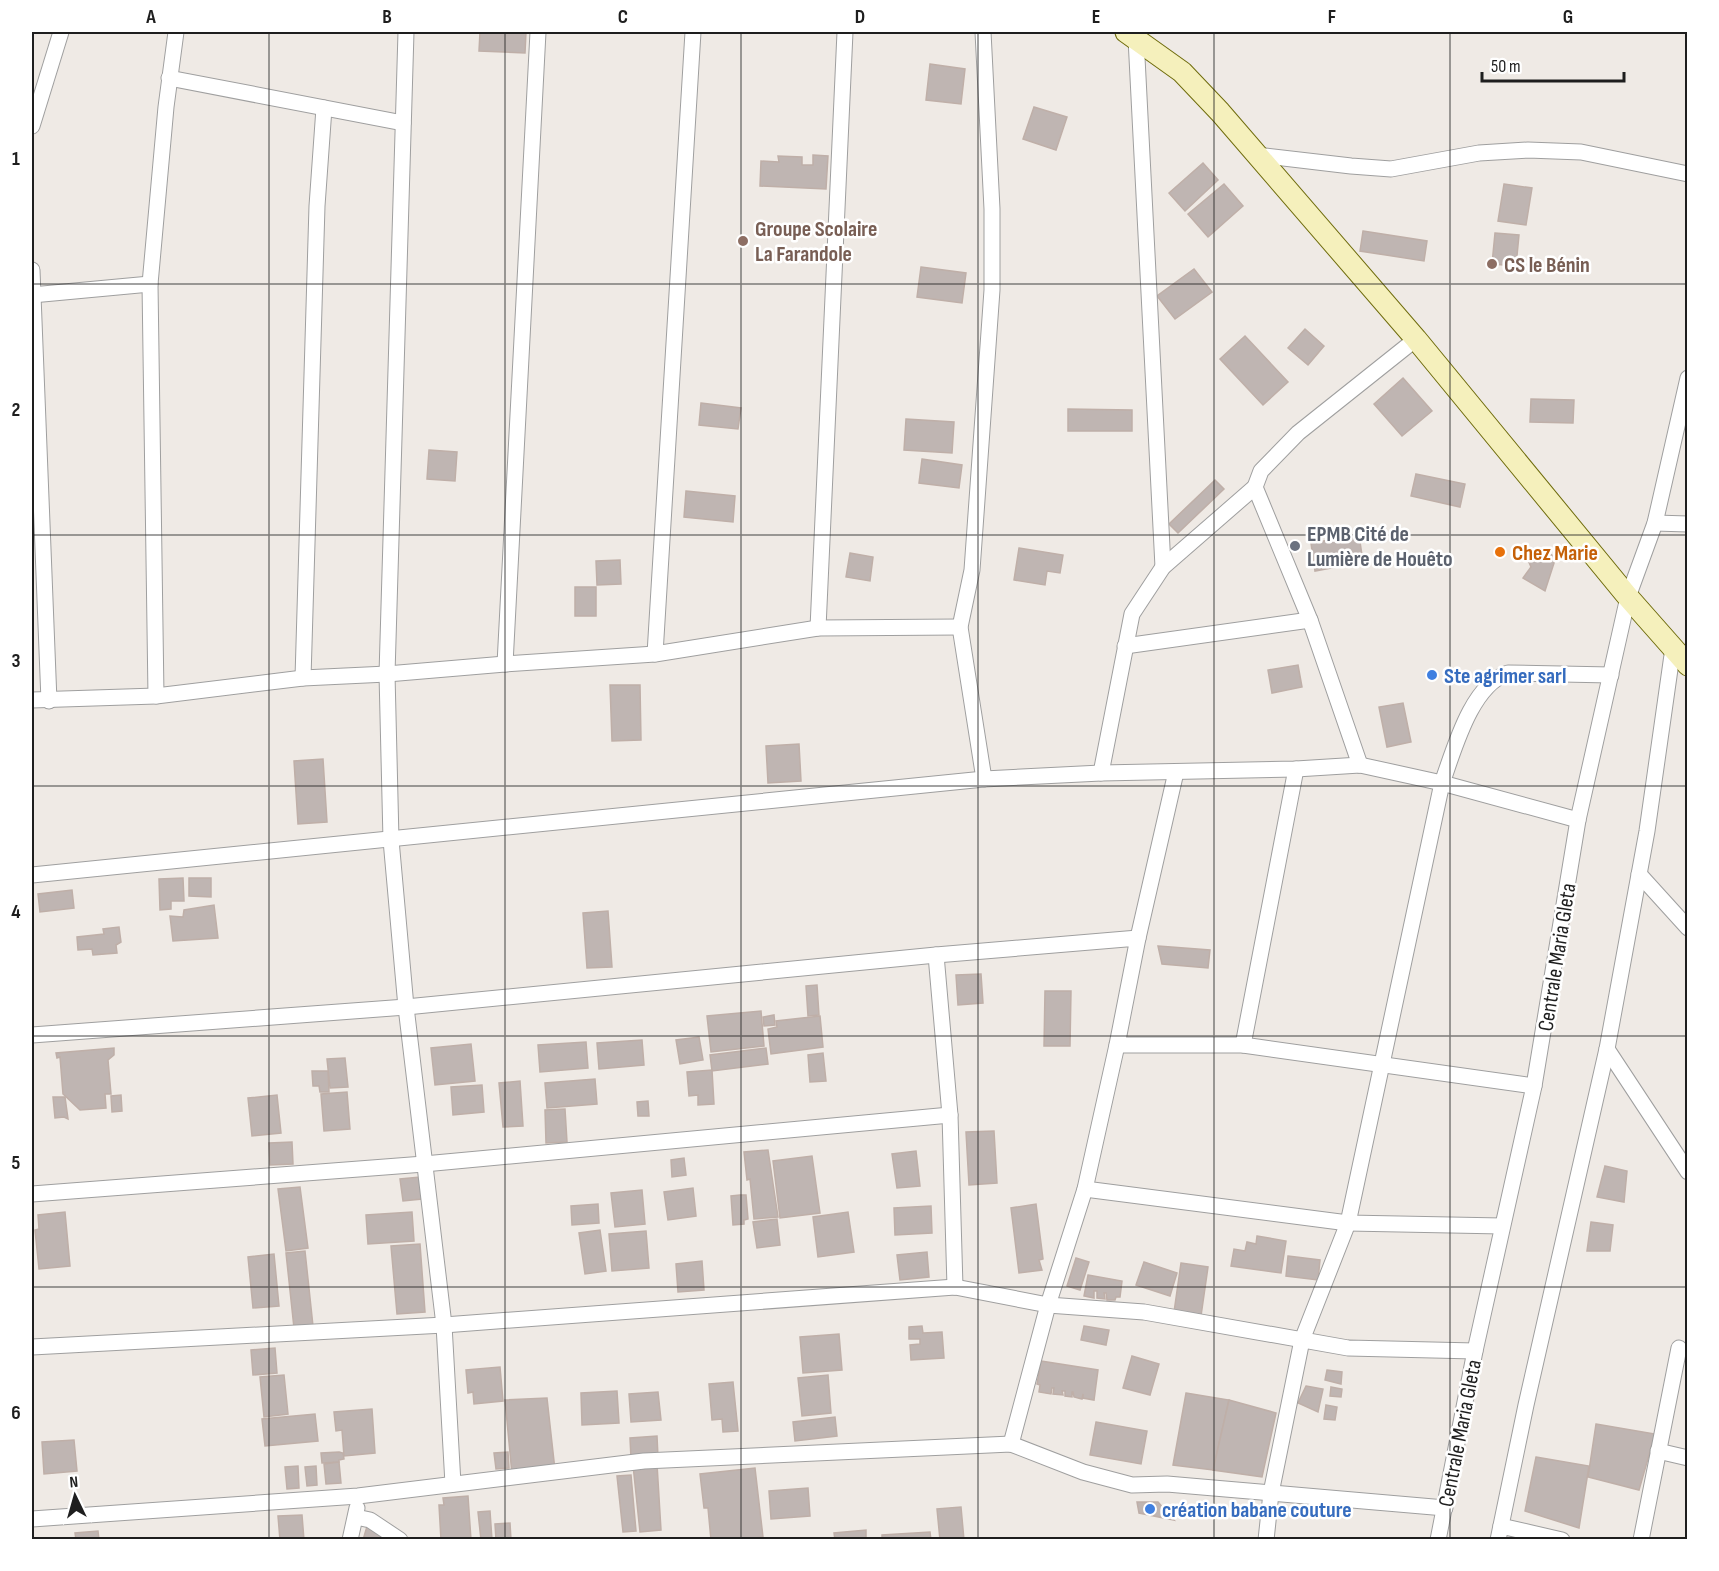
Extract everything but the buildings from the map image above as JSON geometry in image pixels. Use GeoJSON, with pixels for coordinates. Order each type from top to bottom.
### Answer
{"type":"FeatureCollection","features":[{"type":"Feature","properties":{"kind":"street"},"geometry":{"type":"LineString","coordinates":[[32,126],[61,32]]}},
{"type":"Feature","properties":{"kind":"street"},"geometry":{"type":"LineString","coordinates":[[156,696],[150,284],[169,78],[176,32]]}},
{"type":"Feature","properties":{"kind":"street"},"geometry":{"type":"LineString","coordinates":[[406,32],[387,674],[391,840],[406,1007],[444,1324],[453,1484]]}},
{"type":"Feature","properties":{"kind":"street"},"geometry":{"type":"LineString","coordinates":[[505,664],[538,32]]}},
{"type":"Feature","properties":{"kind":"street"},"geometry":{"type":"LineString","coordinates":[[656,654],[693,32]]}},
{"type":"Feature","properties":{"kind":"street"},"geometry":{"type":"LineString","coordinates":[[818,628],[845,32]]}},
{"type":"Feature","properties":{"kind":"street"},"geometry":{"type":"LineString","coordinates":[[983,32],[992,209],[992,290],[972,570],[960,627],[984,779]]}},
{"type":"Feature","properties":{"kind":"street"},"geometry":{"type":"LineString","coordinates":[[1131,35],[1182,72],[1257,154],[1416,339],[1628,597],[1688,664]]}},
{"type":"Feature","properties":{"kind":"street"},"geometry":{"type":"LineString","coordinates":[[1131,35],[1163,567]]}},
{"type":"Feature","properties":{"kind":"street"},"geometry":{"type":"LineString","coordinates":[[169,78],[403,123]]}},
{"type":"Feature","properties":{"kind":"street"},"geometry":{"type":"LineString","coordinates":[[303,678],[317,206],[324,108]]}},
{"type":"Feature","properties":{"kind":"street"},"geometry":{"type":"LineString","coordinates":[[1257,154],[1391,169],[1479,153],[1528,150],[1570,152],[1688,174]]}},
{"type":"Feature","properties":{"kind":"street"},"geometry":{"type":"LineString","coordinates":[[32,270],[49,701]]}},
{"type":"Feature","properties":{"kind":"street"},"geometry":{"type":"LineString","coordinates":[[32,295],[150,284]]}},
{"type":"Feature","properties":{"kind":"street"},"geometry":{"type":"LineString","coordinates":[[1101,773],[1132,614],[1163,567],[1254,488],[1261,471],[1298,432],[1416,339]]}},
{"type":"Feature","properties":{"kind":"street","name":"Centrale Maria Gleta"},"geometry":{"type":"LineString","coordinates":[[1438,1539],[1475,1351],[1534,1086],[1578,820],[1628,597],[1655,523],[1688,378]]}},
{"type":"Feature","properties":{"kind":"street"},"geometry":{"type":"LineString","coordinates":[[1254,488],[1310,620],[1360,765]]}},
{"type":"Feature","properties":{"kind":"street"},"geometry":{"type":"LineString","coordinates":[[1655,523],[1688,524]]}},
{"type":"Feature","properties":{"kind":"street"},"geometry":{"type":"LineString","coordinates":[[1125,646],[1310,620]]}},
{"type":"Feature","properties":{"kind":"street"},"geometry":{"type":"LineString","coordinates":[[32,700],[156,696],[303,678],[656,654],[818,628],[960,627]]}},
{"type":"Feature","properties":{"kind":"street"},"geometry":{"type":"LineString","coordinates":[[1562,1539],[1499,1533],[1607,1049],[1639,874],[1673,648]]}},
{"type":"Feature","properties":{"kind":"street"},"geometry":{"type":"LineString","coordinates":[[1266,1539],[1271,1493],[1302,1340],[1348,1223],[1442,783],[1459,733],[1490,683],[1499,676],[1508,673],[1611,675]]}},
{"type":"Feature","properties":{"kind":"street"},"geometry":{"type":"LineString","coordinates":[[32,875],[984,779],[1101,773],[1296,769],[1360,765],[1442,783],[1578,820]]}},
{"type":"Feature","properties":{"kind":"street"},"geometry":{"type":"LineString","coordinates":[[1243,1045],[1296,769]]}},
{"type":"Feature","properties":{"kind":"street"},"geometry":{"type":"LineString","coordinates":[[1011,1444],[1048,1305],[1085,1189],[1176,772]]}},
{"type":"Feature","properties":{"kind":"street"},"geometry":{"type":"LineString","coordinates":[[1639,874],[1688,928]]}},
{"type":"Feature","properties":{"kind":"street"},"geometry":{"type":"LineString","coordinates":[[32,1035],[406,1007],[936,955],[1138,938]]}},
{"type":"Feature","properties":{"kind":"street"},"geometry":{"type":"LineString","coordinates":[[936,955],[950,1115],[955,1287]]}},
{"type":"Feature","properties":{"kind":"street"},"geometry":{"type":"LineString","coordinates":[[1118,1045],[1243,1045],[1534,1086]]}},
{"type":"Feature","properties":{"kind":"street"},"geometry":{"type":"LineString","coordinates":[[1607,1049],[1688,1172]]}},
{"type":"Feature","properties":{"kind":"street"},"geometry":{"type":"LineString","coordinates":[[32,1194],[424,1164],[950,1115]]}},
{"type":"Feature","properties":{"kind":"street"},"geometry":{"type":"LineString","coordinates":[[1085,1189],[1348,1223],[1502,1226]]}},
{"type":"Feature","properties":{"kind":"street"},"geometry":{"type":"LineString","coordinates":[[32,1347],[444,1324],[955,1287],[1048,1305],[1144,1312],[1348,1348],[1475,1351]]}},
{"type":"Feature","properties":{"kind":"street"},"geometry":{"type":"LineString","coordinates":[[1641,1539],[1679,1348]]}},
{"type":"Feature","properties":{"kind":"street"},"geometry":{"type":"LineString","coordinates":[[32,1519],[358,1496],[644,1461],[1011,1444],[1083,1472],[1132,1485],[1167,1484],[1445,1508]]}},
{"type":"Feature","properties":{"kind":"street"},"geometry":{"type":"LineString","coordinates":[[1658,1451],[1688,1458]]}},
{"type":"Feature","properties":{"kind":"street"},"geometry":{"type":"LineString","coordinates":[[350,1539],[356,1517],[358,1496]]}},
{"type":"Feature","properties":{"kind":"street"},"geometry":{"type":"LineString","coordinates":[[356,1517],[370,1520],[400,1539]]}},
{"type":"Feature","properties":{"kind":"place","name":"Groupe Scolaire La Farandole"},"geometry":{"type":"Point","coordinates":[743,241]}},
{"type":"Feature","properties":{"kind":"place","name":"CS le Bénin"},"geometry":{"type":"Point","coordinates":[1492,264]}},
{"type":"Feature","properties":{"kind":"place","name":"EPMB Cité de Lumière de Houêto"},"geometry":{"type":"Point","coordinates":[1295,546]}},
{"type":"Feature","properties":{"kind":"place","name":"Chez Marie"},"geometry":{"type":"Point","coordinates":[1500,552]}},
{"type":"Feature","properties":{"kind":"place","name":"Ste agrimer sarl"},"geometry":{"type":"Point","coordinates":[1432,675]}},
{"type":"Feature","properties":{"kind":"place","name":"création babane couture"},"geometry":{"type":"Point","coordinates":[1150,1509]}}]}
